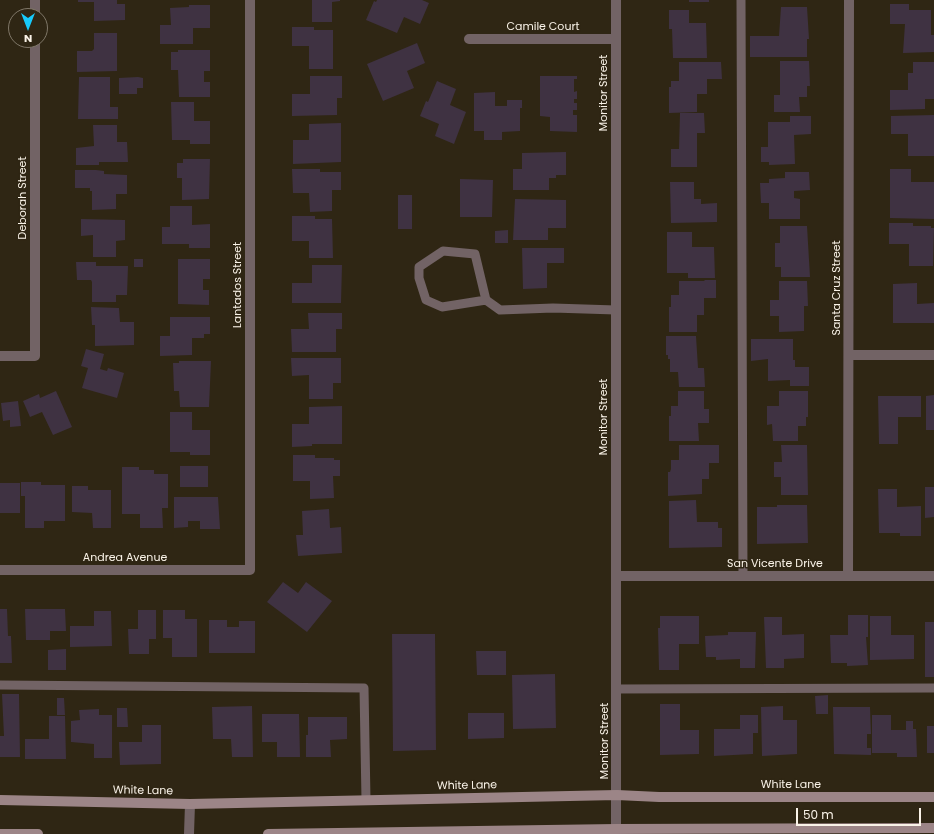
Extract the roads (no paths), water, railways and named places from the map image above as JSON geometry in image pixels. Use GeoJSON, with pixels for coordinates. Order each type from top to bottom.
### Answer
{"type":"FeatureCollection","features":[{"type":"Feature","properties":{"kind":"main road","name":"White Lane"},"geometry":{"type":"LineString","coordinates":[[0,800],[190,804],[617,795],[659,797],[934,797]]}},
{"type":"Feature","properties":{"kind":"main road"},"geometry":{"type":"LineString","coordinates":[[268,834],[934,828]]}},
{"type":"Feature","properties":{"kind":"main road"},"geometry":{"type":"LineString","coordinates":[[0,834],[38,834]]}},
{"type":"Feature","properties":{"kind":"street","name":"Lantados Street"},"geometry":{"type":"LineString","coordinates":[[250,0],[250,570]]}},
{"type":"Feature","properties":{"kind":"street","name":"Monitor Street"},"geometry":{"type":"LineString","coordinates":[[616,0],[616,832]]}},
{"type":"Feature","properties":{"kind":"street","name":"Santa Cruz Street"},"geometry":{"type":"LineString","coordinates":[[848,576],[849,0]]}},
{"type":"Feature","properties":{"kind":"street","name":"Camile Court"},"geometry":{"type":"LineString","coordinates":[[469,39],[616,39]]}},
{"type":"Feature","properties":{"kind":"street","name":"Deborah Street"},"geometry":{"type":"LineString","coordinates":[[0,356],[35,356],[35,48]]}},
{"type":"Feature","properties":{"kind":"street"},"geometry":{"type":"LineString","coordinates":[[849,355],[934,355]]}},
{"type":"Feature","properties":{"kind":"street","name":"Andrea Avenue"},"geometry":{"type":"LineString","coordinates":[[0,570],[250,570]]}},
{"type":"Feature","properties":{"kind":"street","name":"San Vicente Drive"},"geometry":{"type":"LineString","coordinates":[[616,576],[934,576]]}},
{"type":"Feature","properties":{"kind":"street"},"geometry":{"type":"LineString","coordinates":[[189,834],[190,804]]}},
{"type":"Feature","properties":{"kind":"lane"},"geometry":{"type":"LineString","coordinates":[[741,0],[743,576]]}},
{"type":"Feature","properties":{"kind":"lane"},"geometry":{"type":"LineString","coordinates":[[486,300],[442,307],[426,300],[419,278],[419,267],[443,252],[474,254],[486,300],[500,310],[553,308],[616,310]]}},
{"type":"Feature","properties":{"kind":"lane"},"geometry":{"type":"LineString","coordinates":[[0,685],[364,688],[366,800]]}},
{"type":"Feature","properties":{"kind":"lane"},"geometry":{"type":"LineString","coordinates":[[616,689],[934,688]]}}]}
